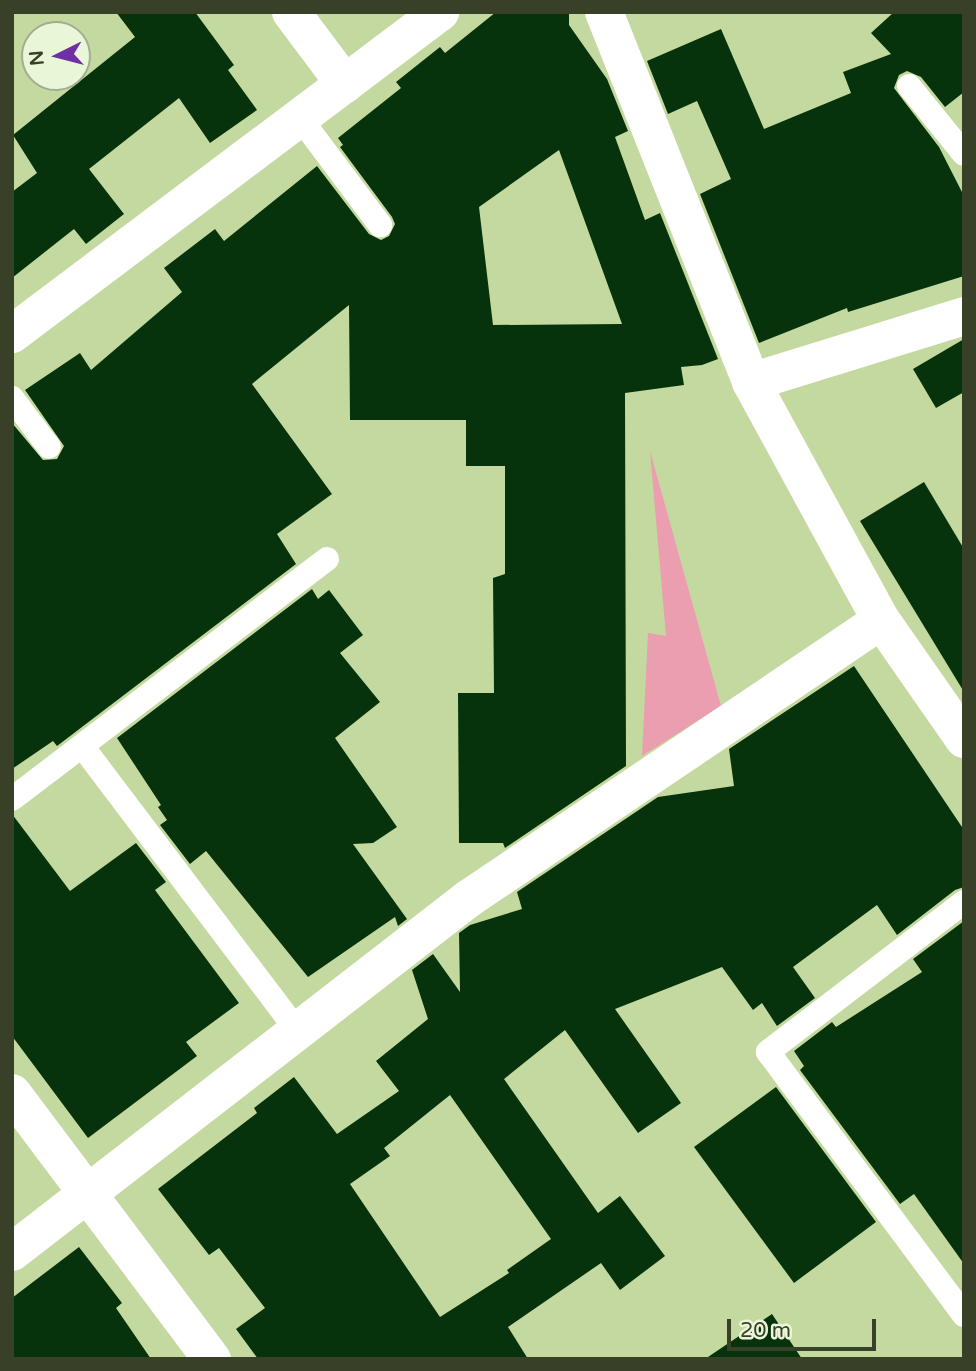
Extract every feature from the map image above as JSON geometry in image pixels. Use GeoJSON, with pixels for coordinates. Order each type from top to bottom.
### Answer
{"type":"FeatureCollection","features":[{"type":"Feature","properties":{"kind":"street"},"geometry":{"type":"LineString","coordinates":[[291,12],[345,84]]}},
{"type":"Feature","properties":{"kind":"street"},"geometry":{"type":"LineString","coordinates":[[12,334],[440,12]]}},
{"type":"Feature","properties":{"kind":"street"},"geometry":{"type":"LineString","coordinates":[[604,12],[751,382],[881,620],[964,739]]}},
{"type":"Feature","properties":{"kind":"street"},"geometry":{"type":"LineString","coordinates":[[751,382],[964,316]]}},
{"type":"Feature","properties":{"kind":"street"},"geometry":{"type":"LineString","coordinates":[[12,1252],[299,1033],[468,899],[881,620]]}},
{"type":"Feature","properties":{"kind":"street"},"geometry":{"type":"LineString","coordinates":[[12,1093],[212,1359]]}},
{"type":"Feature","properties":{"kind":"lane"},"geometry":{"type":"LineString","coordinates":[[909,86],[964,154]]}},
{"type":"Feature","properties":{"kind":"lane"},"geometry":{"type":"LineString","coordinates":[[300,118],[380,225]]}},
{"type":"Feature","properties":{"kind":"lane"},"geometry":{"type":"LineString","coordinates":[[12,398],[49,447]]}},
{"type":"Feature","properties":{"kind":"lane"},"geometry":{"type":"LineString","coordinates":[[12,799],[327,559]]}},
{"type":"Feature","properties":{"kind":"lane"},"geometry":{"type":"LineString","coordinates":[[82,746],[299,1033]]}},
{"type":"Feature","properties":{"kind":"lane"},"geometry":{"type":"LineString","coordinates":[[964,902],[768,1052],[964,1315]]}},
{"type":"Feature","properties":{"kind":"shaded area"},"geometry":{"type":"Polygon","coordinates":[[[650,451],[721,706],[642,756],[648,633],[666,636],[650,451]]]}},
{"type":"Feature","properties":{"kind":"building"},"geometry":{"type":"Polygon","coordinates":[[[116,12],[195,12],[234,65],[228,70],[257,110],[210,143],[179,98],[89,169],[124,214],[86,244],[74,229],[12,278],[12,192],[37,173],[13,135],[68,91],[91,91],[91,72],[135,37],[116,12]]]}},
{"type":"Feature","properties":{"kind":"building"},"geometry":{"type":"Polygon","coordinates":[[[496,12],[569,12],[569,25],[607,79],[628,131],[615,137],[645,220],[660,213],[718,359],[702,365],[681,367],[684,385],[625,393],[626,766],[505,848],[503,843],[459,843],[458,693],[494,693],[493,578],[505,574],[505,466],[466,466],[466,420],[350,420],[349,305],[252,384],[332,494],[277,534],[296,564],[57,746],[53,741],[12,769],[12,423],[43,460],[57,459],[64,446],[25,390],[80,353],[91,370],[182,292],[164,268],[215,229],[224,241],[317,166],[369,234],[381,240],[389,236],[395,224],[392,217],[340,147],[343,145],[338,138],[401,88],[396,82],[440,47],[445,53],[496,12]],[[559,150],[479,207],[493,325],[622,324],[559,150]]]}},
{"type":"Feature","properties":{"kind":"building"},"geometry":{"type":"Polygon","coordinates":[[[894,12],[964,12],[964,92],[945,107],[921,77],[907,71],[899,75],[894,88],[939,147],[964,196],[964,276],[848,312],[847,308],[759,343],[700,194],[731,179],[697,101],[668,114],[647,61],[721,29],[764,129],[851,93],[843,72],[891,54],[871,33],[894,12]]]}},
{"type":"Feature","properties":{"kind":"building"},"geometry":{"type":"Polygon","coordinates":[[[964,339],[964,392],[936,408],[913,369],[964,339]]]}},
{"type":"Feature","properties":{"kind":"building"},"geometry":{"type":"Polygon","coordinates":[[[924,482],[964,549],[964,692],[860,521],[924,482]]]}},
{"type":"Feature","properties":{"kind":"building"},"geometry":{"type":"Polygon","coordinates":[[[312,589],[318,599],[329,590],[363,635],[340,653],[380,702],[335,738],[397,827],[373,843],[353,844],[407,919],[398,926],[395,917],[308,977],[206,851],[190,864],[160,825],[167,820],[158,807],[161,805],[117,738],[312,589]]]}},
{"type":"Feature","properties":{"kind":"building"},"geometry":{"type":"Polygon","coordinates":[[[854,666],[964,830],[964,887],[955,890],[897,935],[877,905],[793,967],[815,998],[777,1026],[762,1003],[753,1010],[722,967],[615,1009],[681,1103],[638,1133],[565,1030],[504,1079],[598,1213],[620,1196],[665,1256],[620,1290],[601,1263],[508,1327],[528,1359],[258,1359],[236,1329],[265,1308],[219,1248],[209,1255],[158,1189],[257,1113],[254,1108],[294,1077],[337,1134],[399,1091],[376,1061],[428,1019],[412,970],[433,954],[460,992],[459,933],[470,925],[522,909],[517,892],[658,797],[734,786],[729,749],[854,666]],[[450,1095],[384,1148],[390,1156],[350,1184],[440,1317],[509,1273],[507,1270],[551,1239],[450,1095]]]}},
{"type":"Feature","properties":{"kind":"building"},"geometry":{"type":"Polygon","coordinates":[[[12,814],[70,891],[136,843],[166,882],[155,890],[239,1003],[186,1042],[197,1056],[88,1138],[12,1036],[12,814]]]}},
{"type":"Feature","properties":{"kind":"building"},"geometry":{"type":"Polygon","coordinates":[[[964,921],[964,1264],[914,1194],[900,1204],[800,1070],[804,1066],[794,1051],[832,1022],[836,1027],[922,972],[913,959],[964,921]]]}},
{"type":"Feature","properties":{"kind":"building"},"geometry":{"type":"Polygon","coordinates":[[[776,1087],[876,1222],[794,1283],[694,1147],[776,1087]]]}},
{"type":"Feature","properties":{"kind":"building"},"geometry":{"type":"Polygon","coordinates":[[[79,1247],[122,1303],[116,1308],[151,1359],[12,1359],[12,1298],[79,1247]]]}},
{"type":"Feature","properties":{"kind":"building"},"geometry":{"type":"Polygon","coordinates":[[[772,1314],[802,1359],[705,1359],[772,1314]]]}}]}
